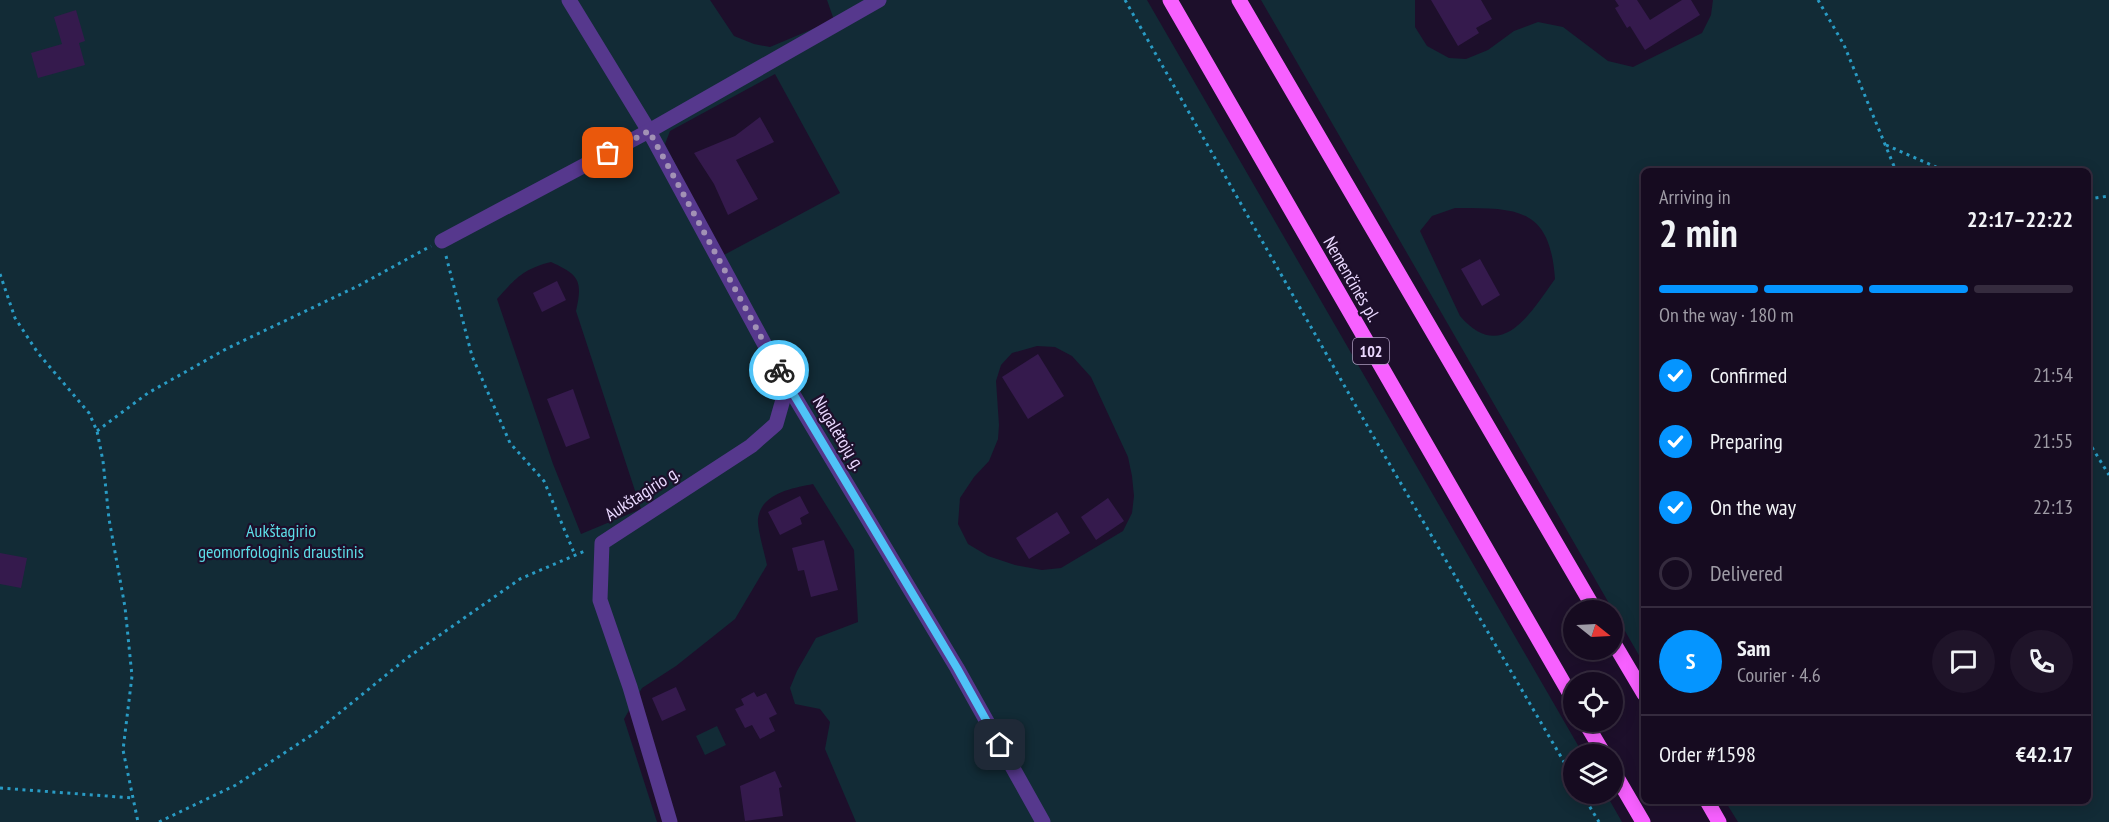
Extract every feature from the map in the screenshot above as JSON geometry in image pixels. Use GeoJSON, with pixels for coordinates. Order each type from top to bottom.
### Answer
{"type":"FeatureCollection","features":[{"type":"Feature","properties":{"kind":"main road","name":"Nemenčinės pl."},"geometry":{"type":"LineString","coordinates":[[1170,0],[1563,682]]}},
{"type":"Feature","properties":{"kind":"main road"},"geometry":{"type":"LineString","coordinates":[[1239,0],[1589,600]]}},
{"type":"Feature","properties":{"kind":"main road"},"geometry":{"type":"LineString","coordinates":[[1623,659],[1641,689]]}},
{"type":"Feature","properties":{"kind":"main road"},"geometry":{"type":"LineString","coordinates":[[1623,788],[1643,822]]}},
{"type":"Feature","properties":{"kind":"main road"},"geometry":{"type":"LineString","coordinates":[[1709,804],[1719,822]]}},
{"type":"Feature","properties":{"kind":"street","name":"Nugalėtojų g."},"geometry":{"type":"LineString","coordinates":[[569,0],[649,131],[778,369],[957,668],[1043,822]]}},
{"type":"Feature","properties":{"kind":"street"},"geometry":{"type":"LineString","coordinates":[[441,241],[649,131],[879,0]]}},
{"type":"Feature","properties":{"kind":"street","name":"Aukštagirio g."},"geometry":{"type":"LineString","coordinates":[[670,822],[630,687],[600,600],[602,543],[751,446],[776,424],[784,396],[778,369]]}},
{"type":"Feature","properties":{"kind":"path"},"geometry":{"type":"LineString","coordinates":[[1125,0],[1369,429],[1563,760]]}},
{"type":"Feature","properties":{"kind":"path"},"geometry":{"type":"LineString","coordinates":[[1818,0],[1844,45],[1895,168]]}},
{"type":"Feature","properties":{"kind":"path"},"geometry":{"type":"LineString","coordinates":[[1885,145],[1938,168]]}},
{"type":"Feature","properties":{"kind":"path"},"geometry":{"type":"LineString","coordinates":[[2091,199],[2109,196]]}},
{"type":"Feature","properties":{"kind":"path"},"geometry":{"type":"LineString","coordinates":[[97,431],[148,393],[226,349],[358,286],[441,241],[472,356],[486,389],[510,443],[544,482],[575,555]]}},
{"type":"Feature","properties":{"kind":"path"},"geometry":{"type":"LineString","coordinates":[[0,274],[15,318],[38,353],[89,413],[97,431],[126,618],[132,676],[123,750],[138,822]]}},
{"type":"Feature","properties":{"kind":"path"},"geometry":{"type":"LineString","coordinates":[[2091,446],[2109,475]]}},
{"type":"Feature","properties":{"kind":"path"},"geometry":{"type":"LineString","coordinates":[[159,822],[236,785],[316,732],[407,657],[520,579],[602,543]]}},
{"type":"Feature","properties":{"kind":"path"},"geometry":{"type":"LineString","coordinates":[[0,788],[133,798]]}},
{"type":"Feature","properties":{"kind":"path"},"geometry":{"type":"LineString","coordinates":[[1588,804],[1599,822]]}},
{"type":"Feature","properties":{"kind":"green space","name":"Aukštagirio geomorfologinis draustinis"},"geometry":{"type":"Polygon","coordinates":[[[0,0],[710,0],[734,36],[754,44],[770,47],[834,20],[827,0],[1147,0],[1563,719],[1563,732],[1570,732],[1577,744],[1563,744],[1563,804],[1612,804],[1622,822],[856,822],[825,749],[830,722],[820,709],[795,704],[790,688],[816,638],[858,622],[854,550],[813,484],[779,493],[765,503],[760,510],[758,523],[767,565],[735,619],[676,666],[642,688],[624,719],[657,822],[0,822],[0,0]],[[775,74],[670,131],[665,144],[722,256],[840,193],[775,74]],[[551,262],[521,275],[497,299],[553,464],[581,534],[641,509],[576,311],[579,285],[573,275],[551,262]],[[1037,346],[1012,353],[1001,365],[996,381],[998,439],[989,461],[974,477],[960,498],[958,524],[968,544],[988,556],[1015,565],[1042,570],[1061,568],[1123,531],[1132,513],[1134,496],[1128,457],[1091,377],[1072,356],[1055,347],[1037,346]]]}},
{"type":"Feature","properties":{"kind":"green space"},"geometry":{"type":"Polygon","coordinates":[[[1261,0],[1415,0],[1415,27],[1427,46],[1449,58],[1466,59],[1488,50],[1514,31],[1538,22],[1563,27],[1608,61],[1633,67],[1702,33],[1711,15],[1713,0],[2109,0],[2109,822],[1738,822],[1727,804],[2091,804],[2091,168],[1641,168],[1641,659],[1623,628],[1623,600],[1607,600],[1261,0]],[[1455,208],[1432,216],[1420,231],[1460,316],[1475,330],[1489,336],[1502,335],[1514,328],[1536,306],[1555,279],[1552,255],[1538,225],[1526,216],[1513,211],[1455,208]]]}},
{"type":"Feature","properties":{"kind":"green space"},"geometry":{"type":"Polygon","coordinates":[[[717,726],[726,745],[705,755],[696,736],[717,726]]]}},
{"type":"Feature","properties":{"kind":"building"},"geometry":{"type":"Polygon","coordinates":[[[1431,0],[1481,0],[1492,19],[1476,28],[1479,33],[1458,46],[1431,0]]]}},
{"type":"Feature","properties":{"kind":"building"},"geometry":{"type":"Polygon","coordinates":[[[1615,0],[1637,0],[1650,20],[1682,0],[1691,0],[1700,15],[1645,50],[1630,26],[1627,28],[1615,8],[1619,6],[1615,0]]]}},
{"type":"Feature","properties":{"kind":"building"},"geometry":{"type":"Polygon","coordinates":[[[76,10],[85,41],[79,43],[85,65],[38,78],[31,53],[62,44],[54,17],[76,10]]]}},
{"type":"Feature","properties":{"kind":"building"},"geometry":{"type":"Polygon","coordinates":[[[760,117],[774,142],[736,160],[758,199],[728,215],[714,184],[694,153],[735,136],[760,117]]]}},
{"type":"Feature","properties":{"kind":"building"},"geometry":{"type":"Polygon","coordinates":[[[1480,259],[1500,295],[1482,306],[1461,269],[1480,259]]]}},
{"type":"Feature","properties":{"kind":"building"},"geometry":{"type":"Polygon","coordinates":[[[557,281],[566,300],[542,312],[533,293],[557,281]]]}},
{"type":"Feature","properties":{"kind":"building"},"geometry":{"type":"Polygon","coordinates":[[[1038,354],[1064,396],[1028,419],[1002,377],[1038,354]]]}},
{"type":"Feature","properties":{"kind":"building"},"geometry":{"type":"Polygon","coordinates":[[[573,389],[590,438],[566,447],[547,399],[573,389]]]}},
{"type":"Feature","properties":{"kind":"building"},"geometry":{"type":"Polygon","coordinates":[[[800,496],[809,513],[800,518],[802,524],[780,535],[768,512],[800,496]]]}},
{"type":"Feature","properties":{"kind":"building"},"geometry":{"type":"Polygon","coordinates":[[[1108,498],[1124,521],[1096,540],[1081,517],[1108,498]]]}},
{"type":"Feature","properties":{"kind":"building"},"geometry":{"type":"Polygon","coordinates":[[[1057,512],[1070,533],[1029,559],[1016,538],[1057,512]]]}},
{"type":"Feature","properties":{"kind":"building"},"geometry":{"type":"Polygon","coordinates":[[[824,540],[838,590],[811,597],[804,570],[798,571],[792,548],[824,540]]]}},
{"type":"Feature","properties":{"kind":"building"},"geometry":{"type":"Polygon","coordinates":[[[0,553],[27,558],[21,588],[0,584],[0,553]]]}},
{"type":"Feature","properties":{"kind":"building"},"geometry":{"type":"Polygon","coordinates":[[[676,687],[686,710],[662,721],[652,698],[676,687]]]}},
{"type":"Feature","properties":{"kind":"building"},"geometry":{"type":"Polygon","coordinates":[[[754,692],[757,697],[766,693],[777,714],[769,718],[775,731],[760,739],[752,725],[745,728],[735,709],[744,705],[741,699],[754,692]]]}},
{"type":"Feature","properties":{"kind":"building"},"geometry":{"type":"Polygon","coordinates":[[[775,771],[782,787],[779,788],[783,816],[745,821],[740,786],[775,771]]]}},
{"type":"Feature","properties":{"kind":"way so far"},"geometry":{"type":"LineString","coordinates":[[608,153],[649,131],[779,370]]}},
{"type":"Feature","properties":{"kind":"route"},"geometry":{"type":"LineString","coordinates":[[779,370],[957,668],[1000,745]]}}]}
